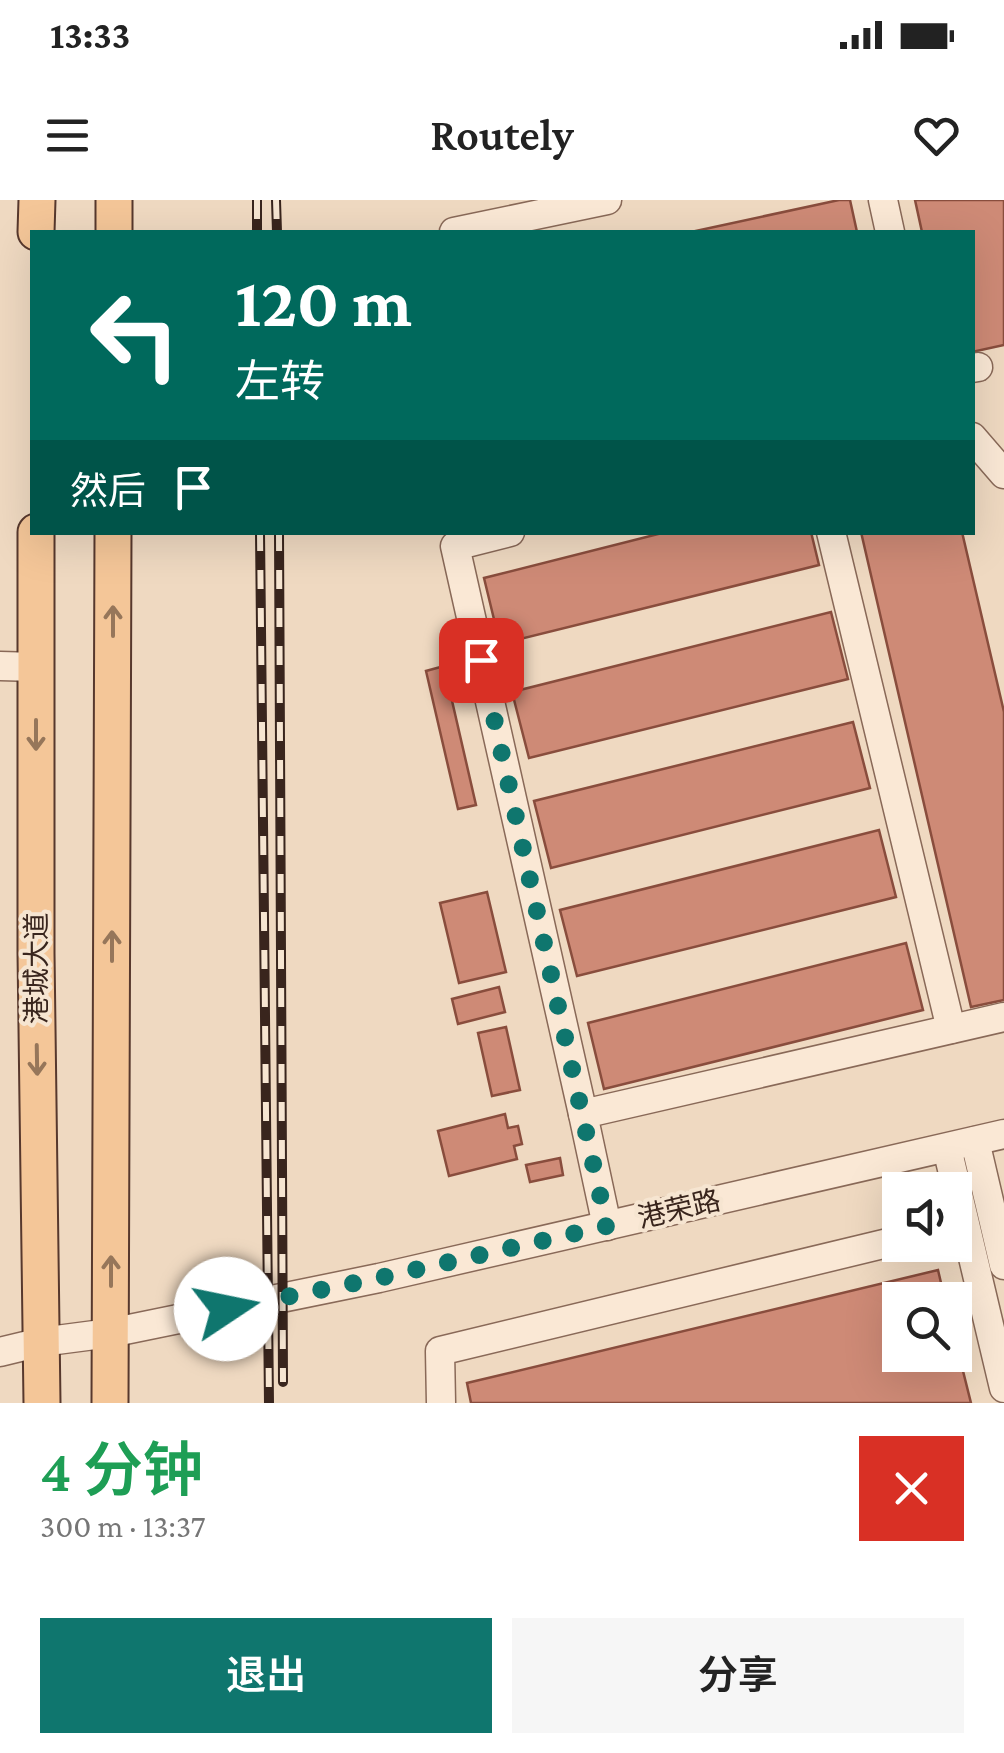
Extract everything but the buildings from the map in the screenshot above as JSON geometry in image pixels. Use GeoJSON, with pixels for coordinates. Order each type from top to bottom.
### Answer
{"type":"FeatureCollection","features":[{"type":"Feature","properties":{"kind":"main road"},"geometry":{"type":"LineString","coordinates":[[36,200],[36,230]]}},
{"type":"Feature","properties":{"kind":"main road"},"geometry":{"type":"LineString","coordinates":[[114,200],[114,230]]}},
{"type":"Feature","properties":{"kind":"main road","name":"港城大道"},"geometry":{"type":"LineString","coordinates":[[36,535],[42,1403]]}},
{"type":"Feature","properties":{"kind":"main road"},"geometry":{"type":"LineString","coordinates":[[110,1403],[113,535]]}},
{"type":"Feature","properties":{"kind":"street"},"geometry":{"type":"LineString","coordinates":[[466,230],[552,215],[607,200]]}},
{"type":"Feature","properties":{"kind":"street"},"geometry":{"type":"LineString","coordinates":[[884,200],[890,230]]}},
{"type":"Feature","properties":{"kind":"street"},"geometry":{"type":"LineString","coordinates":[[975,440],[1004,474]]}},
{"type":"Feature","properties":{"kind":"street"},"geometry":{"type":"LineString","coordinates":[[498,535],[455,546],[607,1226]]}},
{"type":"Feature","properties":{"kind":"street"},"geometry":{"type":"LineString","coordinates":[[832,535],[951,1030]]}},
{"type":"Feature","properties":{"kind":"street"},"geometry":{"type":"LineString","coordinates":[[0,666],[36,667]]}},
{"type":"Feature","properties":{"kind":"street"},"geometry":{"type":"LineString","coordinates":[[584,1114],[1004,1017]]}},
{"type":"Feature","properties":{"kind":"street","name":"港荣路"},"geometry":{"type":"LineString","coordinates":[[0,1352],[379,1278],[1004,1134]]}},
{"type":"Feature","properties":{"kind":"street"},"geometry":{"type":"LineString","coordinates":[[975,1141],[996,1194],[1004,1265]]}},
{"type":"Feature","properties":{"kind":"street"},"geometry":{"type":"LineString","coordinates":[[947,1148],[951,1172]]}},
{"type":"Feature","properties":{"kind":"street"},"geometry":{"type":"LineString","coordinates":[[972,1210],[996,1194]]}},
{"type":"Feature","properties":{"kind":"street"},"geometry":{"type":"LineString","coordinates":[[441,1403],[440,1351],[882,1244]]}},
{"type":"Feature","properties":{"kind":"street"},"geometry":{"type":"LineString","coordinates":[[971,1262],[1004,1388]]}},
{"type":"Feature","properties":{"kind":"railway"},"geometry":{"type":"LineString","coordinates":[[257,200],[257,230]]}},
{"type":"Feature","properties":{"kind":"railway"},"geometry":{"type":"LineString","coordinates":[[276,200],[277,230]]}},
{"type":"Feature","properties":{"kind":"railway"},"geometry":{"type":"LineString","coordinates":[[260,535],[269,1403]]}},
{"type":"Feature","properties":{"kind":"railway"},"geometry":{"type":"LineString","coordinates":[[279,535],[283,1382]]}},
{"type":"Feature","properties":{"kind":"route"},"geometry":{"type":"LineString","coordinates":[[226,1309],[607,1226],[481,660]]}}]}
